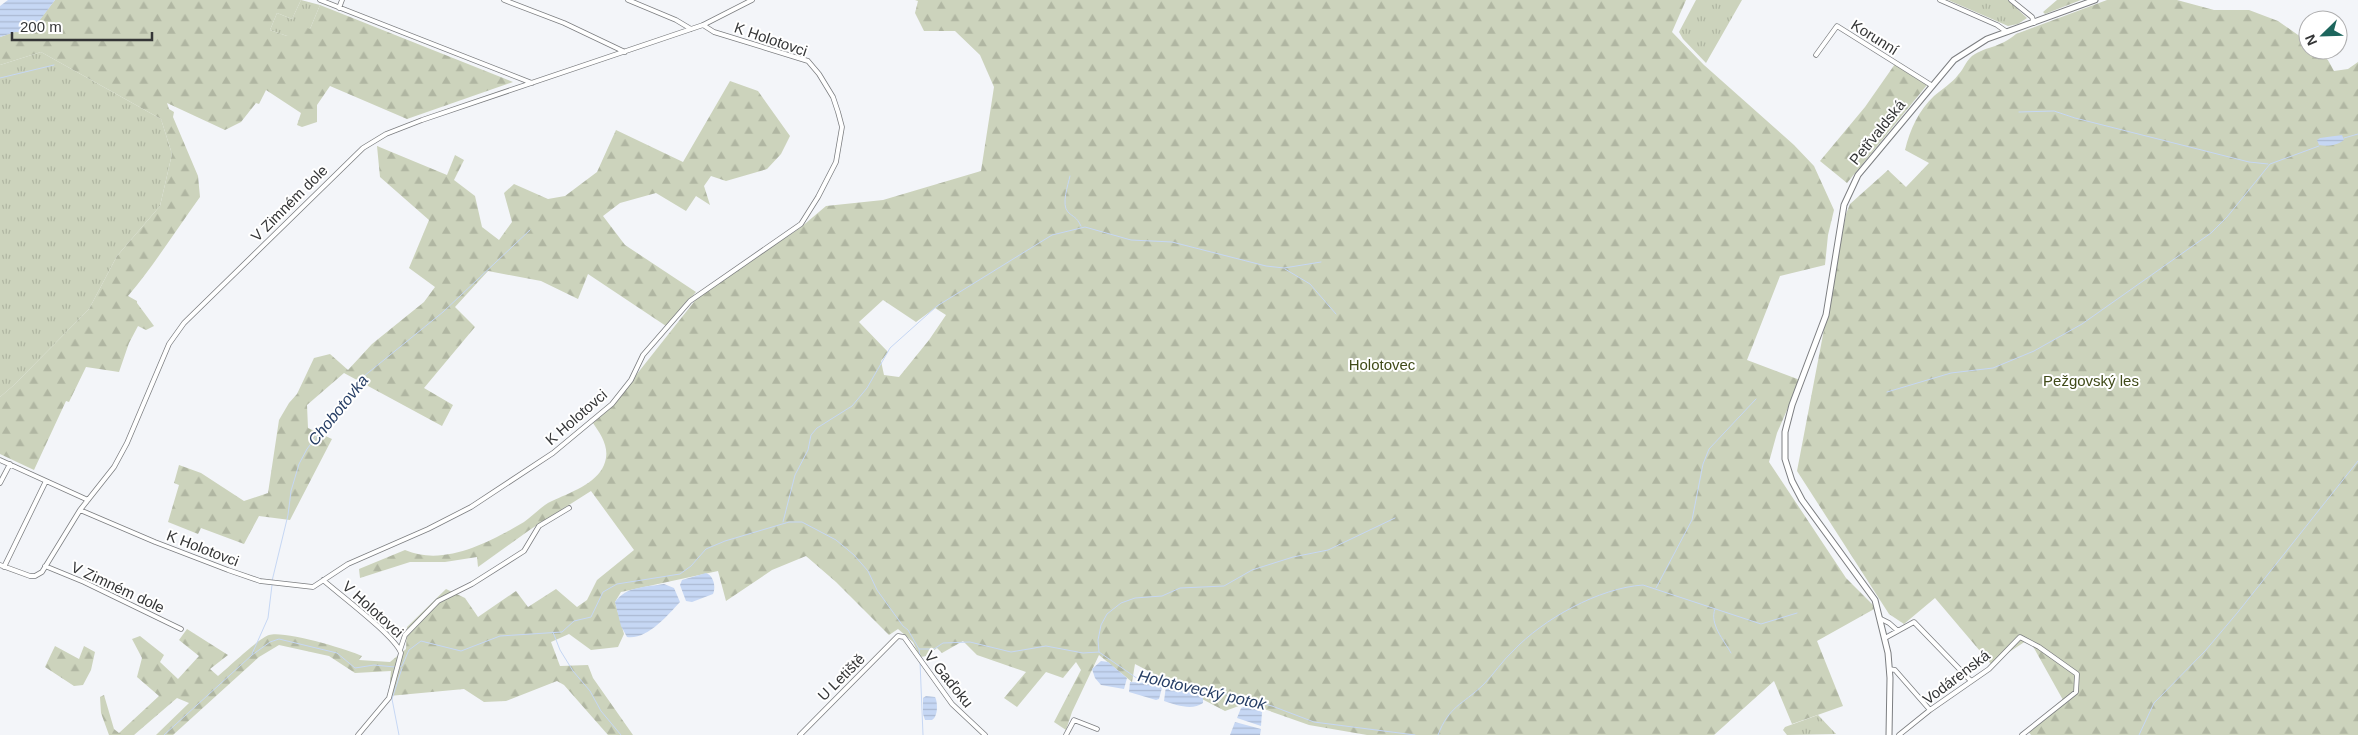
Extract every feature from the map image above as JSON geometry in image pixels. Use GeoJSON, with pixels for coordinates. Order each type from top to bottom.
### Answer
{"type":"FeatureCollection","features":[{"type":"Feature","properties":{"kind":"street"},"geometry":{"type":"LineString","coordinates":[[320,0],[532,83]]}},
{"type":"Feature","properties":{"kind":"street"},"geometry":{"type":"LineString","coordinates":[[339,8],[342,0]]}},
{"type":"Feature","properties":{"kind":"street"},"geometry":{"type":"LineString","coordinates":[[504,0],[564,23],[625,52]]}},
{"type":"Feature","properties":{"kind":"street"},"geometry":{"type":"LineString","coordinates":[[628,0],[676,20],[691,29]]}},
{"type":"Feature","properties":{"kind":"street","name":"V Zimném dole"},"geometry":{"type":"LineString","coordinates":[[2,566],[30,576],[39,574],[80,510],[114,467],[127,442],[169,344],[184,323],[363,148],[386,134],[704,25],[752,0]]}},
{"type":"Feature","properties":{"kind":"street"},"geometry":{"type":"LineString","coordinates":[[1940,0],[1997,25],[2007,32]]}},
{"type":"Feature","properties":{"kind":"street"},"geometry":{"type":"LineString","coordinates":[[2011,0],[2032,18],[2034,23]]}},
{"type":"Feature","properties":{"kind":"street","name":"Petřvaldská"},"geometry":{"type":"LineString","coordinates":[[1880,619],[1875,600],[1802,500],[1792,482],[1785,458],[1786,432],[1802,379],[1826,315],[1845,202],[1858,175],[1954,60],[1969,49],[2007,32],[2095,0]]}},
{"type":"Feature","properties":{"kind":"street","name":"K Holotovci"},"geometry":{"type":"LineString","coordinates":[[80,510],[155,542],[260,581],[314,587],[348,564],[420,533],[471,506],[553,453],[612,404],[631,380],[644,355],[690,301],[801,224],[818,197],[836,162],[842,127],[833,97],[819,74],[808,61],[714,32],[704,25]]}},
{"type":"Feature","properties":{"kind":"street","name":"Korunní"},"geometry":{"type":"LineString","coordinates":[[1816,55],[1837,26],[1931,86]]}},
{"type":"Feature","properties":{"kind":"street"},"geometry":{"type":"LineString","coordinates":[[0,460],[88,500]]}},
{"type":"Feature","properties":{"kind":"street"},"geometry":{"type":"LineString","coordinates":[[0,483],[10,464]]}},
{"type":"Feature","properties":{"kind":"street"},"geometry":{"type":"LineString","coordinates":[[2,566],[46,481]]}},
{"type":"Feature","properties":{"kind":"street"},"geometry":{"type":"LineString","coordinates":[[400,650],[405,635],[438,601],[472,584],[524,551],[539,526],[569,508]]}},
{"type":"Feature","properties":{"kind":"street","name":"V Zimném dole"},"geometry":{"type":"LineString","coordinates":[[45,566],[84,582],[181,629]]}},
{"type":"Feature","properties":{"kind":"street","name":"V Holotovci"},"geometry":{"type":"LineString","coordinates":[[323,580],[378,627],[400,650],[389,698],[358,735]]}},
{"type":"Feature","properties":{"kind":"street"},"geometry":{"type":"LineString","coordinates":[[1880,619],[1889,623],[1898,631]]}},
{"type":"Feature","properties":{"kind":"street"},"geometry":{"type":"LineString","coordinates":[[1880,619],[1885,638],[1889,669],[1889,735]]}},
{"type":"Feature","properties":{"kind":"street"},"geometry":{"type":"LineString","coordinates":[[1885,638],[1914,622],[1971,681]]}},
{"type":"Feature","properties":{"kind":"street","name":"U Letiště"},"geometry":{"type":"LineString","coordinates":[[800,735],[898,636]]}},
{"type":"Feature","properties":{"kind":"street","name":"V Gaďoku"},"geometry":{"type":"LineString","coordinates":[[898,636],[904,637],[952,704],[985,735]]}},
{"type":"Feature","properties":{"kind":"street","name":"Vodárenská"},"geometry":{"type":"LineString","coordinates":[[1899,735],[1930,710],[1989,669],[2020,637],[2077,674],[2076,692],[2022,735]]}},
{"type":"Feature","properties":{"kind":"street"},"geometry":{"type":"LineString","coordinates":[[1889,669],[1895,670],[1930,710]]}},
{"type":"Feature","properties":{"kind":"street"},"geometry":{"type":"LineString","coordinates":[[1066,735],[1074,720],[1097,729]]}},
{"type":"Feature","properties":{"kind":"green space"},"geometry":{"type":"Polygon","coordinates":[[[55,0],[301,0],[292,19],[277,13],[270,30],[287,36],[292,22],[310,29],[320,5],[513,82],[407,119],[330,86],[317,105],[317,122],[302,127],[297,125],[301,113],[266,90],[259,104],[256,103],[241,122],[225,130],[167,103],[169,109],[174,112],[173,117],[198,176],[200,197],[128,296],[137,301],[154,326],[146,330],[138,326],[129,343],[119,372],[86,367],[69,402],[66,401],[34,470],[0,454],[0,397],[89,309],[117,256],[160,206],[172,154],[161,119],[41,52],[0,65],[0,37],[15,32],[30,32],[55,0]]]}},
{"type":"Feature","properties":{"kind":"green space"},"geometry":{"type":"Polygon","coordinates":[[[301,0],[320,5],[310,29],[287,36],[270,30],[277,13],[292,19],[301,0]]]}},
{"type":"Feature","properties":{"kind":"green space","name":"Holotovec"},"geometry":{"type":"Polygon","coordinates":[[[915,0],[1686,0],[1672,32],[1704,65],[1794,145],[1814,166],[1834,210],[1828,235],[1825,265],[1780,276],[1747,360],[1800,380],[1777,433],[1769,462],[1846,578],[1876,608],[1817,641],[1843,706],[1792,724],[1774,681],[1714,735],[1367,735],[1309,725],[1247,703],[1225,711],[1135,664],[1132,682],[1099,655],[1072,712],[1066,730],[1054,722],[1081,670],[1076,662],[1063,678],[1046,672],[1017,707],[1004,698],[1026,672],[977,655],[963,641],[942,653],[937,648],[927,656],[920,657],[913,642],[898,629],[889,635],[836,582],[806,556],[772,570],[726,601],[718,571],[621,592],[615,602],[624,634],[618,647],[591,650],[569,634],[551,642],[560,666],[588,665],[593,678],[633,735],[608,735],[564,685],[557,681],[506,701],[484,702],[464,689],[389,696],[391,671],[355,673],[329,656],[279,645],[259,657],[173,735],[156,735],[189,703],[177,698],[134,735],[109,735],[101,713],[100,697],[104,695],[114,729],[119,733],[159,696],[137,677],[142,658],[132,639],[140,636],[164,655],[160,662],[178,679],[199,656],[179,640],[187,629],[228,655],[210,669],[218,676],[258,641],[269,635],[276,634],[315,641],[343,649],[362,656],[359,660],[390,662],[406,649],[407,627],[446,589],[465,598],[478,617],[516,591],[528,607],[556,589],[577,607],[587,600],[597,580],[634,550],[591,491],[531,529],[478,567],[477,557],[445,562],[410,562],[360,578],[359,569],[405,550],[435,556],[466,550],[497,537],[524,522],[548,503],[589,483],[600,472],[606,459],[606,447],[593,423],[610,408],[701,293],[800,228],[826,206],[883,200],[981,171],[994,87],[980,55],[955,31],[924,31],[915,13],[918,1],[915,0]],[[883,300],[859,322],[888,352],[881,361],[884,375],[899,377],[929,340],[946,315],[935,308],[916,322],[883,300]]]}},
{"type":"Feature","properties":{"kind":"green space"},"geometry":{"type":"Polygon","coordinates":[[[1696,0],[1742,0],[1706,63],[1683,39],[1679,32],[1696,0]]]}},
{"type":"Feature","properties":{"kind":"green space"},"geometry":{"type":"Polygon","coordinates":[[[1948,0],[2008,0],[2027,18],[2018,24],[2008,26],[1948,0]]]}},
{"type":"Feature","properties":{"kind":"green space"},"geometry":{"type":"Polygon","coordinates":[[[2057,0],[2081,0],[2045,14],[2043,12],[2057,0]]]}},
{"type":"Feature","properties":{"kind":"green space","name":"Pežgovský les"},"geometry":{"type":"Polygon","coordinates":[[[2107,0],[2177,0],[2214,10],[2249,10],[2278,21],[2298,35],[2298,60],[2328,60],[2334,71],[2348,69],[2358,62],[2358,735],[2031,735],[2027,730],[2063,700],[2029,639],[1991,664],[1935,598],[1904,624],[1889,614],[1797,471],[1846,214],[1850,204],[1888,170],[1906,187],[1929,163],[1905,150],[1912,127],[1929,101],[1956,78],[1972,56],[2005,42],[2016,34],[2107,0]]]}},
{"type":"Feature","properties":{"kind":"green space"},"geometry":{"type":"Polygon","coordinates":[[[41,52],[161,119],[172,154],[160,206],[117,256],[89,309],[0,397],[0,65],[41,52]]]}},
{"type":"Feature","properties":{"kind":"green space"},"geometry":{"type":"Polygon","coordinates":[[[1895,64],[1927,85],[1847,183],[1820,161],[1865,107],[1895,64]]]}},
{"type":"Feature","properties":{"kind":"green space"},"geometry":{"type":"Polygon","coordinates":[[[730,81],[758,91],[790,136],[781,154],[767,169],[726,181],[711,176],[704,186],[710,205],[696,196],[686,211],[656,193],[620,203],[603,216],[625,245],[696,292],[666,326],[588,274],[578,299],[541,281],[488,271],[455,307],[475,327],[424,388],[453,405],[442,426],[344,373],[307,405],[308,428],[332,439],[290,520],[259,516],[244,544],[201,528],[198,534],[168,522],[179,485],[174,483],[179,465],[201,473],[244,501],[268,493],[279,420],[297,394],[314,358],[330,354],[348,370],[372,344],[424,302],[435,287],[409,268],[429,220],[380,177],[377,146],[447,175],[455,155],[464,160],[454,180],[475,196],[482,227],[499,240],[512,222],[504,193],[514,184],[548,199],[565,196],[597,172],[616,130],[683,162],[730,81]]]}},
{"type":"Feature","properties":{"kind":"green space"},"geometry":{"type":"Polygon","coordinates":[[[55,646],[79,659],[84,646],[95,652],[91,670],[83,685],[74,686],[45,667],[55,646]]]}},
{"type":"Feature","properties":{"kind":"green space"},"geometry":{"type":"Polygon","coordinates":[[[1818,715],[1836,734],[1787,735],[1783,730],[1785,727],[1818,715]]]}},
{"type":"Feature","properties":{"kind":"water"},"geometry":{"type":"Polygon","coordinates":[[[8,0],[55,0],[30,33],[15,32],[0,37],[0,6],[8,0]]]}},
{"type":"Feature","properties":{"kind":"water"},"geometry":{"type":"Polygon","coordinates":[[[2342,135],[2344,140],[2332,145],[2319,145],[2317,140],[2320,138],[2342,135]]]}},
{"type":"Feature","properties":{"kind":"water"},"geometry":{"type":"Polygon","coordinates":[[[706,573],[709,574],[714,582],[713,594],[692,602],[686,601],[680,585],[682,580],[706,573]]]}},
{"type":"Feature","properties":{"kind":"water"},"geometry":{"type":"Polygon","coordinates":[[[664,584],[674,588],[680,602],[663,620],[649,631],[642,635],[627,637],[621,626],[615,602],[631,590],[664,584]]]}},
{"type":"Feature","properties":{"kind":"water"},"geometry":{"type":"Polygon","coordinates":[[[1101,661],[1108,662],[1127,678],[1124,689],[1101,685],[1095,678],[1092,669],[1101,661]]]}},
{"type":"Feature","properties":{"kind":"water"},"geometry":{"type":"Polygon","coordinates":[[[1130,682],[1163,684],[1159,699],[1156,700],[1129,692],[1130,682]]]}},
{"type":"Feature","properties":{"kind":"water"},"geometry":{"type":"Polygon","coordinates":[[[1166,686],[1203,694],[1203,703],[1189,707],[1164,701],[1166,686]]]}},
{"type":"Feature","properties":{"kind":"water"},"geometry":{"type":"Polygon","coordinates":[[[926,696],[935,697],[936,699],[936,713],[932,720],[925,720],[923,714],[923,698],[926,696]]]}},
{"type":"Feature","properties":{"kind":"water"},"geometry":{"type":"Polygon","coordinates":[[[1246,706],[1262,712],[1261,726],[1237,718],[1241,708],[1246,706]]]}},
{"type":"Feature","properties":{"kind":"water"},"geometry":{"type":"Polygon","coordinates":[[[1235,722],[1261,729],[1260,735],[1230,735],[1235,722]]]}},
{"type":"Feature","properties":{"kind":"waterway"},"geometry":{"type":"LineString","coordinates":[[0,78],[54,65]]}},
{"type":"Feature","properties":{"kind":"waterway"},"geometry":{"type":"LineString","coordinates":[[2019,112],[2054,111],[2249,162],[2268,164]]}},
{"type":"Feature","properties":{"kind":"waterway"},"geometry":{"type":"LineString","coordinates":[[2344,138],[2358,134]]}},
{"type":"Feature","properties":{"kind":"waterway"},"geometry":{"type":"LineString","coordinates":[[1887,392],[1951,373],[1993,368],[2034,351],[2082,324],[2211,233],[2227,217],[2270,164],[2319,146]]}},
{"type":"Feature","properties":{"kind":"waterway"},"geometry":{"type":"LineString","coordinates":[[1070,176],[1065,205],[1068,212],[1081,226]]}},
{"type":"Feature","properties":{"kind":"waterway"},"geometry":{"type":"LineString","coordinates":[[783,522],[795,475],[808,450],[811,435],[817,428],[852,406],[867,388],[890,348],[937,306],[1052,235],[1085,227],[1131,240],[1172,242],[1266,266],[1284,268],[1321,262]]}},
{"type":"Feature","properties":{"kind":"waterway","name":"Chobotovka"},"geometry":{"type":"LineString","coordinates":[[272,581],[288,515],[291,491],[299,464],[307,449],[358,381],[443,312],[530,230]]}},
{"type":"Feature","properties":{"kind":"waterway"},"geometry":{"type":"LineString","coordinates":[[1285,269],[1310,284],[1336,314]]}},
{"type":"Feature","properties":{"kind":"waterway"},"geometry":{"type":"LineString","coordinates":[[1656,588],[1692,520],[1703,464],[1709,449],[1756,399]]}},
{"type":"Feature","properties":{"kind":"waterway"},"geometry":{"type":"LineString","coordinates":[[2139,735],[2154,703],[2205,651],[2238,612],[2358,461]]}},
{"type":"Feature","properties":{"kind":"waterway"},"geometry":{"type":"LineString","coordinates":[[1099,652],[1098,640],[1101,625],[1107,614],[1121,603],[1135,598],[1162,596],[1180,588],[1224,586],[1252,570],[1293,557],[1328,550],[1395,518]]}},
{"type":"Feature","properties":{"kind":"waterway","name":"Holotovecký potok"},"geometry":{"type":"LineString","coordinates":[[399,667],[402,666],[409,650],[421,641],[461,651],[500,636],[562,632],[574,621],[591,617],[603,592],[617,584],[680,574],[691,566],[706,549],[725,541],[789,522],[802,522],[836,540],[854,555],[868,571],[877,590],[903,626],[908,630],[919,649],[934,649],[943,643],[970,642],[1011,652],[1046,646],[1083,653],[1099,652],[1138,679],[1184,683],[1272,706],[1314,722],[1415,735]]}},
{"type":"Feature","properties":{"kind":"waterway","name":"Chobotovka"},"geometry":{"type":"LineString","coordinates":[[252,654],[268,618],[272,585]]}},
{"type":"Feature","properties":{"kind":"waterway","name":"Holotovecký potok"},"geometry":{"type":"LineString","coordinates":[[1438,735],[1442,725],[1452,712],[1483,685],[1525,639],[1573,607],[1608,592],[1643,585],[1761,624],[1797,613]]}},
{"type":"Feature","properties":{"kind":"waterway"},"geometry":{"type":"LineString","coordinates":[[1715,609],[1714,620],[1716,626],[1731,653]]}},
{"type":"Feature","properties":{"kind":"waterway"},"geometry":{"type":"LineString","coordinates":[[553,632],[560,650],[573,671],[590,691],[601,711],[621,735]]}},
{"type":"Feature","properties":{"kind":"waterway","name":"Holotovecký potok"},"geometry":{"type":"LineString","coordinates":[[164,735],[252,655],[270,642],[279,639],[337,653],[355,668],[374,665],[395,667]]}},
{"type":"Feature","properties":{"kind":"waterway"},"geometry":{"type":"LineString","coordinates":[[919,649],[920,657]]}},
{"type":"Feature","properties":{"kind":"waterway"},"geometry":{"type":"LineString","coordinates":[[920,661],[923,735]]}},
{"type":"Feature","properties":{"kind":"waterway"},"geometry":{"type":"LineString","coordinates":[[399,735],[392,699],[402,668]]}}]}
